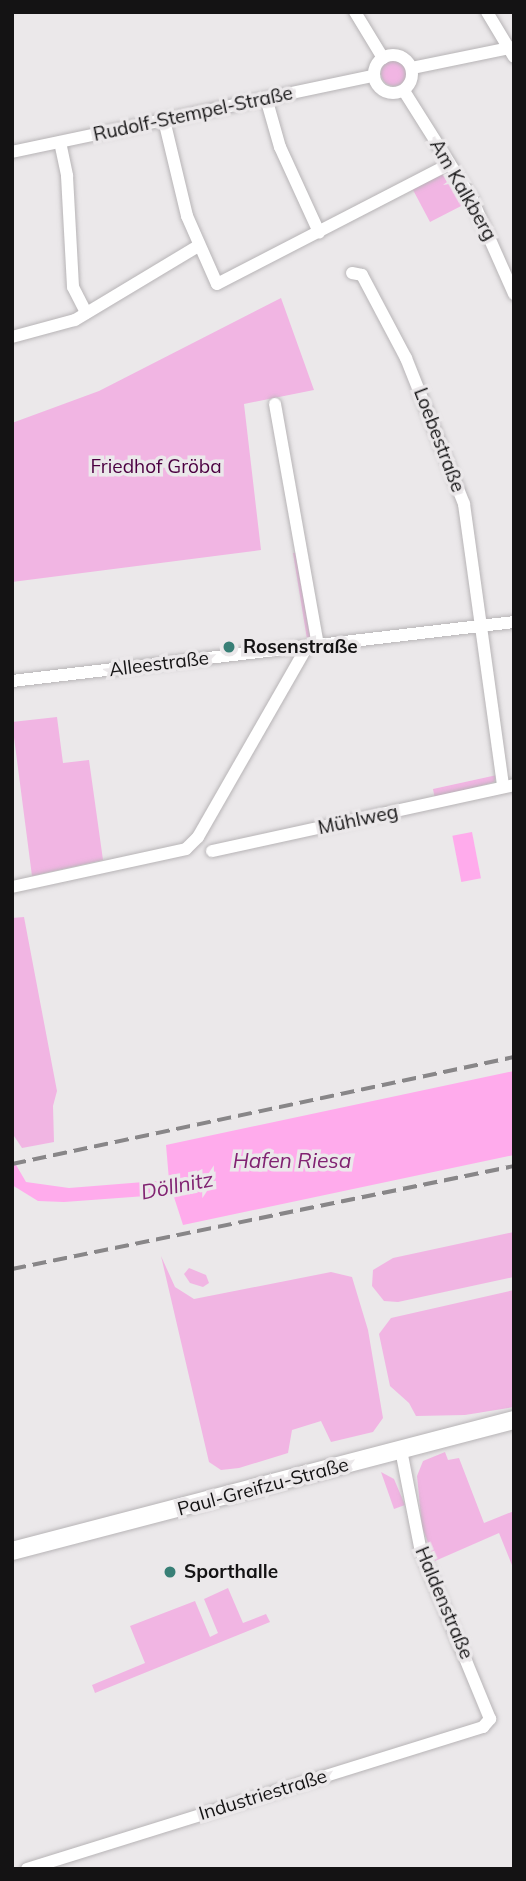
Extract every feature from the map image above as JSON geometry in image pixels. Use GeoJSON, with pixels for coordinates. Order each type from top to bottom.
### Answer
{"type":"FeatureCollection","features":[{"type":"Feature","properties":{"kind":"main road","name":"Paul-Greifzu-Straße"},"geometry":{"type":"LineString","coordinates":[[12,1551],[514,1420]]}},
{"type":"Feature","properties":{"kind":"street"},"geometry":{"type":"LineString","coordinates":[[355,12],[383,58]]}},
{"type":"Feature","properties":{"kind":"street"},"geometry":{"type":"LineString","coordinates":[[412,68],[512,51],[487,12]]}},
{"type":"Feature","properties":{"kind":"street"},"geometry":{"type":"LineString","coordinates":[[400,56],[412,68],[412,81],[404,91],[388,93],[374,76],[383,58],[400,56]]}},
{"type":"Feature","properties":{"kind":"street","name":"Rudolf-Stempel-Straße"},"geometry":{"type":"LineString","coordinates":[[12,152],[374,76]]}},
{"type":"Feature","properties":{"kind":"street","name":"Am Kalkberg"},"geometry":{"type":"LineString","coordinates":[[404,91],[489,232],[514,294]]}},
{"type":"Feature","properties":{"kind":"street"},"geometry":{"type":"LineString","coordinates":[[266,98],[280,147],[318,232]]}},
{"type":"Feature","properties":{"kind":"street"},"geometry":{"type":"LineString","coordinates":[[164,121],[180,192],[198,246],[217,284],[449,163]]}},
{"type":"Feature","properties":{"kind":"street"},"geometry":{"type":"LineString","coordinates":[[60,142],[67,176],[74,287],[86,313]]}},
{"type":"Feature","properties":{"kind":"street"},"geometry":{"type":"LineString","coordinates":[[12,337],[86,313],[198,246]]}},
{"type":"Feature","properties":{"kind":"street","name":"Loebestraße"},"geometry":{"type":"LineString","coordinates":[[352,273],[362,275],[375,299],[440,439],[464,504],[483,626]]}},
{"type":"Feature","properties":{"kind":"street"},"geometry":{"type":"LineString","coordinates":[[12,887],[186,849],[198,837],[313,646],[275,404]]}},
{"type":"Feature","properties":{"kind":"street","name":"Alleestraße"},"geometry":{"type":"LineString","coordinates":[[12,681],[514,622]]}},
{"type":"Feature","properties":{"kind":"street","name":"Mühlweg"},"geometry":{"type":"LineString","coordinates":[[212,851],[508,786],[483,626]]}},
{"type":"Feature","properties":{"kind":"street","name":"Haldenstraße"},"geometry":{"type":"LineString","coordinates":[[401,1451],[421,1552],[489,1712]]}},
{"type":"Feature","properties":{"kind":"street","name":"Industriestraße"},"geometry":{"type":"LineString","coordinates":[[27,1869],[483,1727],[490,1719],[489,1712]]}},
{"type":"Feature","properties":{"kind":"green space"},"geometry":{"type":"Polygon","coordinates":[[[394,60],[403,64],[407,73],[403,82],[394,86],[385,82],[381,73],[385,64],[394,60]]]}},
{"type":"Feature","properties":{"kind":"green space"},"geometry":{"type":"Polygon","coordinates":[[[442,173],[447,182],[443,185],[449,184],[467,203],[430,222],[412,188],[442,173]]]}},
{"type":"Feature","properties":{"kind":"green space","name":"Friedhof Gröba"},"geometry":{"type":"Polygon","coordinates":[[[281,298],[314,390],[244,404],[261,550],[12,582],[12,423],[99,391],[281,298]]]}},
{"type":"Feature","properties":{"kind":"green space"},"geometry":{"type":"Polygon","coordinates":[[[299,552],[311,638],[307,639],[293,553],[299,552]]]}},
{"type":"Feature","properties":{"kind":"green space"},"geometry":{"type":"Polygon","coordinates":[[[57,717],[63,763],[89,760],[103,860],[32,876],[12,722],[57,717]]]}},
{"type":"Feature","properties":{"kind":"green space"},"geometry":{"type":"Polygon","coordinates":[[[497,775],[494,782],[435,799],[433,789],[497,775]]]}},
{"type":"Feature","properties":{"kind":"green space"},"geometry":{"type":"Polygon","coordinates":[[[24,917],[57,1091],[53,1106],[54,1142],[22,1148],[12,1133],[12,918],[24,917]]]}},
{"type":"Feature","properties":{"kind":"green space"},"geometry":{"type":"Polygon","coordinates":[[[514,1232],[514,1277],[398,1302],[384,1301],[372,1286],[373,1270],[393,1258],[514,1232]]]}},
{"type":"Feature","properties":{"kind":"green space"},"geometry":{"type":"Polygon","coordinates":[[[161,1256],[175,1287],[194,1299],[331,1272],[352,1277],[368,1330],[383,1418],[373,1432],[331,1442],[321,1421],[292,1430],[288,1453],[239,1468],[221,1470],[209,1462],[161,1256]]]}},
{"type":"Feature","properties":{"kind":"green space"},"geometry":{"type":"Polygon","coordinates":[[[189,1268],[206,1275],[209,1283],[203,1287],[190,1283],[184,1274],[189,1268]]]}},
{"type":"Feature","properties":{"kind":"green space"},"geometry":{"type":"Polygon","coordinates":[[[514,1290],[514,1407],[465,1415],[416,1416],[409,1403],[390,1386],[379,1334],[391,1318],[514,1290]]]}},
{"type":"Feature","properties":{"kind":"green space"},"geometry":{"type":"Polygon","coordinates":[[[445,1452],[448,1460],[459,1458],[484,1523],[514,1511],[514,1570],[499,1533],[435,1561],[422,1527],[417,1476],[423,1461],[445,1452]]]}},
{"type":"Feature","properties":{"kind":"green space"},"geometry":{"type":"Polygon","coordinates":[[[381,1472],[394,1479],[405,1505],[394,1509],[381,1472]]]}},
{"type":"Feature","properties":{"kind":"green space"},"geometry":{"type":"Polygon","coordinates":[[[228,1588],[243,1623],[266,1614],[270,1622],[95,1693],[92,1685],[145,1663],[130,1626],[195,1601],[210,1637],[218,1633],[204,1599],[228,1588]]]}},
{"type":"Feature","properties":{"kind":"water"},"geometry":{"type":"Polygon","coordinates":[[[472,832],[481,878],[461,882],[452,836],[472,832]]]}},
{"type":"Feature","properties":{"kind":"water","name":"Hafen Riesa"},"geometry":{"type":"Polygon","coordinates":[[[514,1071],[514,1155],[183,1225],[173,1194],[64,1202],[38,1201],[12,1185],[12,1158],[26,1182],[69,1188],[169,1180],[166,1145],[514,1071]]]}},
{"type":"Feature","properties":{"kind":"railway"},"geometry":{"type":"LineString","coordinates":[[12,1164],[514,1057]]}},
{"type":"Feature","properties":{"kind":"railway"},"geometry":{"type":"LineString","coordinates":[[12,1269],[514,1166]]}},
{"type":"Feature","properties":{"kind":"place","name":"Rosenstraße"},"geometry":{"type":"Point","coordinates":[229,647]}},
{"type":"Feature","properties":{"kind":"place","name":"Sporthalle"},"geometry":{"type":"Point","coordinates":[170,1572]}},
{"type":"Feature","properties":{"kind":"water label","name":"Döllnitz"},"geometry":{"type":"Point","coordinates":[177,1185]}}]}
